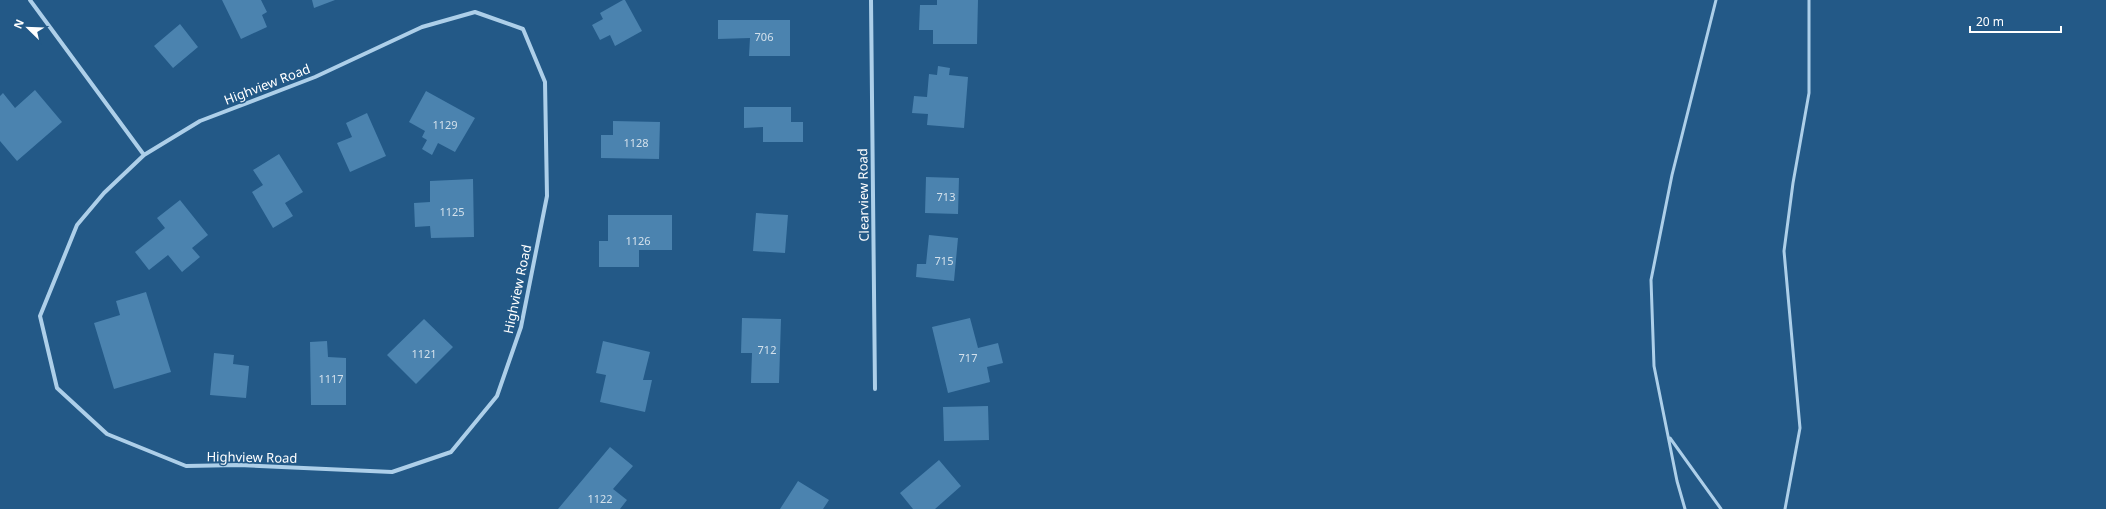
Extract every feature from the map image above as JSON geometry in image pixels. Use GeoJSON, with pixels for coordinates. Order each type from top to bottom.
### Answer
{"type":"FeatureCollection","features":[{"type":"Feature","properties":{"kind":"street"},"geometry":{"type":"LineString","coordinates":[[30,0],[144,155]]}},
{"type":"Feature","properties":{"kind":"street","name":"Clearview Road"},"geometry":{"type":"LineString","coordinates":[[871,0],[875,389]]}},
{"type":"Feature","properties":{"kind":"street","name":"Highview Road"},"geometry":{"type":"LineString","coordinates":[[475,12],[522,29],[545,82],[547,196],[521,326],[497,396],[451,452],[392,472],[239,465],[186,466],[107,434],[57,388],[40,316],[77,225],[104,193],[144,155],[200,121],[315,77],[422,27],[475,12]]}},
{"type":"Feature","properties":{"kind":"lane"},"geometry":{"type":"LineString","coordinates":[[1685,509],[1677,481],[1654,366],[1651,280],[1672,175],[1716,0]]}},
{"type":"Feature","properties":{"kind":"lane"},"geometry":{"type":"LineString","coordinates":[[1785,509],[1800,428],[1784,251],[1793,183],[1809,93],[1809,0]]}},
{"type":"Feature","properties":{"kind":"lane"},"geometry":{"type":"LineString","coordinates":[[1668,436],[1721,509]]}},
{"type":"Feature","properties":{"kind":"building"},"geometry":{"type":"Polygon","coordinates":[[[222,0],[261,0],[267,12],[262,15],[267,27],[241,39],[222,0]]]}},
{"type":"Feature","properties":{"kind":"building"},"geometry":{"type":"Polygon","coordinates":[[[312,0],[335,0],[314,8],[312,0]]]}},
{"type":"Feature","properties":{"kind":"building"},"geometry":{"type":"Polygon","coordinates":[[[625,0],[642,31],[615,46],[610,35],[600,40],[592,25],[603,19],[600,13],[625,0]]]}},
{"type":"Feature","properties":{"kind":"building"},"geometry":{"type":"Polygon","coordinates":[[[937,0],[978,0],[977,44],[933,44],[933,30],[919,30],[920,5],[937,5],[937,0]]]}},
{"type":"Feature","properties":{"kind":"building"},"geometry":{"type":"Polygon","coordinates":[[[718,20],[790,20],[790,56],[749,56],[750,38],[718,39],[718,20]]]}},
{"type":"Feature","properties":{"kind":"building"},"geometry":{"type":"Polygon","coordinates":[[[180,24],[198,47],[173,68],[154,46],[180,24]]]}},
{"type":"Feature","properties":{"kind":"building"},"geometry":{"type":"Polygon","coordinates":[[[938,66],[950,68],[949,75],[968,77],[964,128],[927,125],[928,114],[912,113],[914,96],[927,97],[929,74],[937,75],[938,66]]]}},
{"type":"Feature","properties":{"kind":"building"},"geometry":{"type":"Polygon","coordinates":[[[35,90],[62,122],[17,161],[0,141],[0,96],[3,93],[15,108],[35,90]]]}},
{"type":"Feature","properties":{"kind":"building"},"geometry":{"type":"Polygon","coordinates":[[[426,91],[475,118],[455,152],[438,143],[432,155],[422,149],[427,140],[422,137],[425,131],[409,122],[426,91]]]}},
{"type":"Feature","properties":{"kind":"building"},"geometry":{"type":"Polygon","coordinates":[[[744,107],[791,107],[791,122],[803,122],[803,142],[763,142],[763,127],[744,128],[744,107]]]}},
{"type":"Feature","properties":{"kind":"building"},"geometry":{"type":"Polygon","coordinates":[[[367,113],[386,156],[350,172],[337,143],[352,137],[346,123],[367,113]]]}},
{"type":"Feature","properties":{"kind":"building"},"geometry":{"type":"Polygon","coordinates":[[[613,121],[660,122],[659,159],[601,158],[601,135],[613,135],[613,121]]]}},
{"type":"Feature","properties":{"kind":"building"},"geometry":{"type":"Polygon","coordinates":[[[279,154],[303,192],[285,203],[293,216],[273,228],[252,192],[263,185],[253,170],[279,154]]]}},
{"type":"Feature","properties":{"kind":"building"},"geometry":{"type":"Polygon","coordinates":[[[926,177],[959,178],[958,214],[925,213],[926,177]]]}},
{"type":"Feature","properties":{"kind":"building"},"geometry":{"type":"Polygon","coordinates":[[[473,179],[474,237],[431,238],[430,226],[415,227],[414,203],[430,202],[430,181],[473,179]]]}},
{"type":"Feature","properties":{"kind":"building"},"geometry":{"type":"Polygon","coordinates":[[[180,200],[208,235],[192,248],[200,257],[182,272],[168,255],[149,270],[135,252],[165,228],[157,218],[180,200]]]}},
{"type":"Feature","properties":{"kind":"building"},"geometry":{"type":"Polygon","coordinates":[[[756,213],[788,215],[785,253],[753,251],[756,213]]]}},
{"type":"Feature","properties":{"kind":"building"},"geometry":{"type":"Polygon","coordinates":[[[608,215],[672,215],[672,250],[639,250],[639,267],[599,267],[599,241],[608,241],[608,215]]]}},
{"type":"Feature","properties":{"kind":"building"},"geometry":{"type":"Polygon","coordinates":[[[929,235],[958,238],[954,281],[916,277],[917,264],[926,264],[929,235]]]}},
{"type":"Feature","properties":{"kind":"building"},"geometry":{"type":"Polygon","coordinates":[[[146,292],[171,372],[114,389],[94,323],[120,315],[116,301],[146,292]]]}},
{"type":"Feature","properties":{"kind":"building"},"geometry":{"type":"Polygon","coordinates":[[[742,318],[781,319],[779,383],[751,383],[752,353],[741,353],[742,318]]]}},
{"type":"Feature","properties":{"kind":"building"},"geometry":{"type":"Polygon","coordinates":[[[970,318],[978,348],[998,343],[1003,363],[987,367],[990,382],[948,393],[932,327],[970,318]]]}},
{"type":"Feature","properties":{"kind":"building"},"geometry":{"type":"Polygon","coordinates":[[[424,319],[453,347],[416,384],[387,355],[424,319]]]}},
{"type":"Feature","properties":{"kind":"building"},"geometry":{"type":"Polygon","coordinates":[[[327,341],[328,357],[346,358],[346,405],[311,405],[310,342],[327,341]]]}},
{"type":"Feature","properties":{"kind":"building"},"geometry":{"type":"Polygon","coordinates":[[[603,341],[650,352],[643,380],[652,380],[645,412],[600,402],[606,375],[596,373],[603,341]]]}},
{"type":"Feature","properties":{"kind":"building"},"geometry":{"type":"Polygon","coordinates":[[[214,353],[234,355],[233,364],[249,366],[246,398],[210,395],[214,353]]]}},
{"type":"Feature","properties":{"kind":"building"},"geometry":{"type":"Polygon","coordinates":[[[988,406],[989,440],[944,441],[943,407],[988,406]]]}},
{"type":"Feature","properties":{"kind":"building"},"geometry":{"type":"Polygon","coordinates":[[[610,447],[633,466],[613,489],[627,500],[620,509],[558,509],[610,447]]]}},
{"type":"Feature","properties":{"kind":"building"},"geometry":{"type":"Polygon","coordinates":[[[939,460],[961,486],[935,509],[913,509],[900,493],[939,460]]]}},
{"type":"Feature","properties":{"kind":"building"},"geometry":{"type":"Polygon","coordinates":[[[798,481],[829,500],[823,509],[780,509],[798,481]]]}}]}
